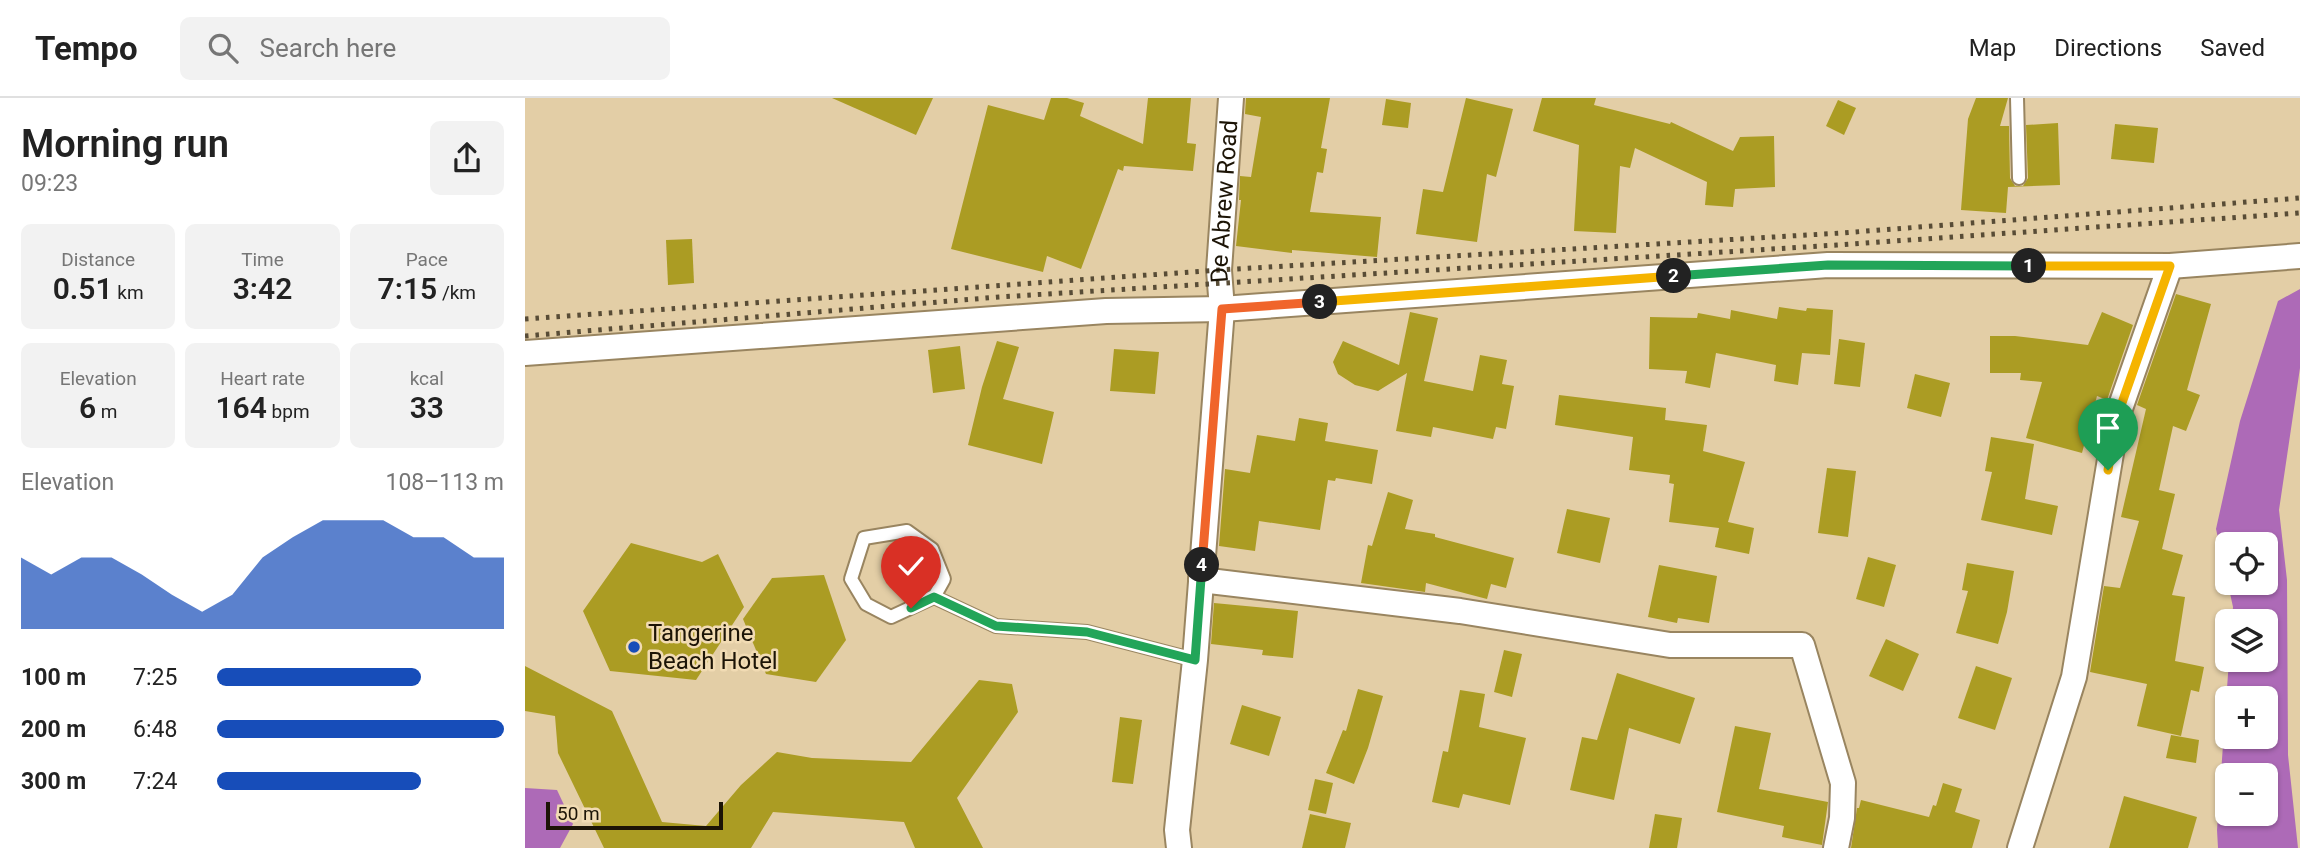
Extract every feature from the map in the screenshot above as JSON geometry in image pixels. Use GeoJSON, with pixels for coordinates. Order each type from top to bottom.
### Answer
{"type":"FeatureCollection","features":[{"type":"Feature","properties":{"kind":"street","name":"De Abrew Road"},"geometry":{"type":"LineString","coordinates":[[1178,848],[1177,830],[1195,660],[1222,309],[1219,270],[1231,98]]}},
{"type":"Feature","properties":{"kind":"street"},"geometry":{"type":"LineString","coordinates":[[525,352],[1106,311],[1222,309],[1828,265],[2170,266],[2300,256]]}},
{"type":"Feature","properties":{"kind":"street"},"geometry":{"type":"LineString","coordinates":[[2020,848],[2074,677],[2117,417],[2170,266]]}},
{"type":"Feature","properties":{"kind":"street"},"geometry":{"type":"LineString","coordinates":[[1201,580],[1460,611],[1670,645],[1802,645],[1843,783],[1842,818],[1836,848]]}},
{"type":"Feature","properties":{"kind":"lane"},"geometry":{"type":"LineString","coordinates":[[2017,98],[2019,178]]}},
{"type":"Feature","properties":{"kind":"lane"},"geometry":{"type":"LineString","coordinates":[[907,531],[932,549],[944,579],[934,597],[891,617],[866,604],[851,579],[864,538],[907,531]]}},
{"type":"Feature","properties":{"kind":"lane"},"geometry":{"type":"LineString","coordinates":[[934,597],[996,626],[1087,632],[1195,660]]}},
{"type":"Feature","properties":{"kind":"shaded area"},"geometry":{"type":"Polygon","coordinates":[[[2300,289],[2300,368],[2279,510],[2287,580],[2288,755],[2298,848],[2218,848],[2217,826],[2278,826],[2278,763],[2222,763],[2223,749],[2278,749],[2278,686],[2227,686],[2228,672],[2278,672],[2278,609],[2233,609],[2230,595],[2278,595],[2278,532],[2217,532],[2216,529],[2240,421],[2278,301],[2300,289]]]}},
{"type":"Feature","properties":{"kind":"shaded area"},"geometry":{"type":"Polygon","coordinates":[[[525,788],[557,790],[573,824],[560,848],[525,848],[525,788]]]}},
{"type":"Feature","properties":{"kind":"building"},"geometry":{"type":"Polygon","coordinates":[[[832,98],[933,98],[916,135],[832,98]]]}},
{"type":"Feature","properties":{"kind":"building"},"geometry":{"type":"Polygon","coordinates":[[[1051,98],[1067,98],[1084,103],[1080,116],[1143,144],[1148,98],[1191,98],[1187,143],[1196,144],[1193,171],[1124,166],[1123,171],[1118,169],[1081,269],[1047,256],[1043,272],[951,249],[988,105],[1044,120],[1051,98]]]}},
{"type":"Feature","properties":{"kind":"building"},"geometry":{"type":"Polygon","coordinates":[[[1246,98],[1330,98],[1321,148],[1327,149],[1323,173],[1317,172],[1310,212],[1381,217],[1377,257],[1292,250],[1292,253],[1236,246],[1241,200],[1240,176],[1251,177],[1261,117],[1245,114],[1246,98]]]}},
{"type":"Feature","properties":{"kind":"building"},"geometry":{"type":"Polygon","coordinates":[[[1466,98],[1513,109],[1496,177],[1487,174],[1477,242],[1416,234],[1423,189],[1443,192],[1466,98]]]}},
{"type":"Feature","properties":{"kind":"building"},"geometry":{"type":"Polygon","coordinates":[[[1542,98],[1596,98],[1594,105],[1670,124],[1671,122],[1733,151],[1740,137],[1774,136],[1775,187],[1735,189],[1733,207],[1705,205],[1707,182],[1635,148],[1630,168],[1620,166],[1616,233],[1574,231],[1579,145],[1533,131],[1542,98]]]}},
{"type":"Feature","properties":{"kind":"building"},"geometry":{"type":"Polygon","coordinates":[[[1976,98],[2008,98],[2000,126],[2009,126],[2010,178],[2015,186],[2023,186],[2028,178],[2026,125],[2058,123],[2060,185],[2008,187],[2006,213],[1961,210],[1968,119],[1976,98]]]}},
{"type":"Feature","properties":{"kind":"building"},"geometry":{"type":"Polygon","coordinates":[[[1386,99],[1411,103],[1408,128],[1382,125],[1386,99]]]}},
{"type":"Feature","properties":{"kind":"building"},"geometry":{"type":"Polygon","coordinates":[[[1838,100],[1856,108],[1844,135],[1826,126],[1838,100]]]}},
{"type":"Feature","properties":{"kind":"building"},"geometry":{"type":"Polygon","coordinates":[[[2115,124],[2158,128],[2154,163],[2111,159],[2115,124]]]}},
{"type":"Feature","properties":{"kind":"building"},"geometry":{"type":"Polygon","coordinates":[[[692,239],[694,283],[668,285],[666,240],[692,239]]]}},
{"type":"Feature","properties":{"kind":"building"},"geometry":{"type":"Polygon","coordinates":[[[2176,294],[2211,304],[2187,390],[2200,395],[2186,431],[2173,426],[2159,490],[2175,494],[2162,549],[2183,555],[2172,595],[2185,597],[2175,661],[2204,667],[2199,692],[2191,690],[2181,736],[2137,726],[2147,684],[2090,672],[2104,586],[2120,588],[2139,521],[2121,517],[2146,409],[2137,405],[2176,294]]]}},
{"type":"Feature","properties":{"kind":"building"},"geometry":{"type":"Polygon","coordinates":[[[1779,307],[1806,311],[1807,308],[1833,310],[1830,355],[1802,353],[1798,385],[1774,381],[1776,365],[1716,353],[1710,388],[1685,383],[1687,371],[1649,369],[1650,317],[1697,318],[1698,313],[1730,319],[1731,310],[1777,319],[1779,307]]]}},
{"type":"Feature","properties":{"kind":"building"},"geometry":{"type":"Polygon","coordinates":[[[1410,312],[1438,318],[1424,381],[1473,391],[1480,355],[1507,360],[1502,384],[1514,386],[1506,429],[1496,427],[1493,439],[1433,427],[1431,437],[1396,431],[1407,373],[1378,391],[1355,385],[1338,374],[1333,362],[1343,341],[1399,365],[1410,312]]]}},
{"type":"Feature","properties":{"kind":"building"},"geometry":{"type":"Polygon","coordinates":[[[2102,312],[2133,325],[2107,400],[2097,396],[2082,453],[2026,438],[2042,382],[2020,380],[2021,373],[1990,373],[1990,336],[2015,336],[2088,345],[2102,312]]]}},
{"type":"Feature","properties":{"kind":"building"},"geometry":{"type":"Polygon","coordinates":[[[1839,339],[1865,343],[1860,387],[1834,384],[1839,339]]]}},
{"type":"Feature","properties":{"kind":"building"},"geometry":{"type":"Polygon","coordinates":[[[997,341],[1019,347],[1003,399],[1054,412],[1042,464],[968,445],[997,341]]]}},
{"type":"Feature","properties":{"kind":"building"},"geometry":{"type":"Polygon","coordinates":[[[960,346],[965,389],[933,393],[928,350],[960,346]]]}},
{"type":"Feature","properties":{"kind":"building"},"geometry":{"type":"Polygon","coordinates":[[[1114,349],[1159,352],[1155,394],[1110,391],[1114,349]]]}},
{"type":"Feature","properties":{"kind":"building"},"geometry":{"type":"Polygon","coordinates":[[[1915,374],[1950,383],[1941,417],[1907,408],[1915,374]]]}},
{"type":"Feature","properties":{"kind":"building"},"geometry":{"type":"Polygon","coordinates":[[[1559,395],[1666,408],[1665,420],[1707,425],[1703,451],[1745,462],[1728,522],[1754,528],[1749,554],[1715,547],[1719,528],[1669,522],[1674,484],[1669,483],[1670,475],[1629,470],[1633,437],[1555,425],[1559,395]]]}},
{"type":"Feature","properties":{"kind":"building"},"geometry":{"type":"Polygon","coordinates":[[[1299,418],[1328,423],[1325,441],[1378,450],[1372,484],[1336,478],[1335,481],[1328,480],[1320,530],[1259,521],[1255,551],[1219,546],[1225,469],[1250,473],[1257,435],[1295,441],[1299,418]]]}},
{"type":"Feature","properties":{"kind":"building"},"geometry":{"type":"Polygon","coordinates":[[[1991,437],[2034,444],[2025,499],[2058,506],[2052,535],[1981,520],[1992,472],[1985,471],[1991,437]]]}},
{"type":"Feature","properties":{"kind":"building"},"geometry":{"type":"Polygon","coordinates":[[[1827,468],[1856,471],[1848,537],[1818,533],[1827,468]]]}},
{"type":"Feature","properties":{"kind":"building"},"geometry":{"type":"Polygon","coordinates":[[[1388,492],[1413,500],[1405,529],[1435,534],[1435,537],[1514,558],[1506,588],[1491,584],[1487,599],[1426,583],[1425,592],[1361,583],[1368,545],[1372,546],[1388,492]]]}},
{"type":"Feature","properties":{"kind":"building"},"geometry":{"type":"Polygon","coordinates":[[[1567,509],[1610,518],[1600,563],[1557,553],[1567,509]]]}},
{"type":"Feature","properties":{"kind":"building"},"geometry":{"type":"Polygon","coordinates":[[[631,543],[702,562],[718,554],[744,607],[696,680],[610,671],[583,611],[631,543]]]}},
{"type":"Feature","properties":{"kind":"building"},"geometry":{"type":"Polygon","coordinates":[[[1868,557],[1896,565],[1884,607],[1856,599],[1868,557]]]}},
{"type":"Feature","properties":{"kind":"building"},"geometry":{"type":"Polygon","coordinates":[[[1967,563],[2014,571],[1998,644],[1956,633],[1968,591],[1962,590],[1967,563]]]}},
{"type":"Feature","properties":{"kind":"building"},"geometry":{"type":"Polygon","coordinates":[[[1659,565],[1717,576],[1709,623],[1678,618],[1677,623],[1648,617],[1659,565]]]}},
{"type":"Feature","properties":{"kind":"building"},"geometry":{"type":"Polygon","coordinates":[[[824,575],[846,640],[816,682],[766,674],[743,619],[772,578],[824,575]]]}},
{"type":"Feature","properties":{"kind":"building"},"geometry":{"type":"Polygon","coordinates":[[[1214,603],[1298,611],[1293,658],[1262,655],[1263,650],[1211,644],[1214,603]]]}},
{"type":"Feature","properties":{"kind":"building"},"geometry":{"type":"Polygon","coordinates":[[[1886,639],[1919,654],[1903,691],[1869,676],[1886,639]]]}},
{"type":"Feature","properties":{"kind":"building"},"geometry":{"type":"Polygon","coordinates":[[[1504,650],[1522,654],[1512,697],[1494,692],[1504,650]]]}},
{"type":"Feature","properties":{"kind":"building"},"geometry":{"type":"Polygon","coordinates":[[[525,666],[612,711],[662,822],[706,826],[741,785],[777,752],[812,758],[911,762],[979,680],[1012,684],[1018,712],[957,798],[983,848],[915,848],[904,822],[773,812],[751,848],[604,848],[558,753],[555,716],[525,711],[525,666]]]}},
{"type":"Feature","properties":{"kind":"building"},"geometry":{"type":"Polygon","coordinates":[[[1976,666],[2012,678],[1995,730],[1958,718],[1976,666]]]}},
{"type":"Feature","properties":{"kind":"building"},"geometry":{"type":"Polygon","coordinates":[[[1617,673],[1695,698],[1680,744],[1629,728],[1614,800],[1570,790],[1582,737],[1597,740],[1617,673]]]}},
{"type":"Feature","properties":{"kind":"building"},"geometry":{"type":"Polygon","coordinates":[[[1358,689],[1383,696],[1354,784],[1326,773],[1343,730],[1346,731],[1358,689]]]}},
{"type":"Feature","properties":{"kind":"building"},"geometry":{"type":"Polygon","coordinates":[[[1460,690],[1485,694],[1479,727],[1526,738],[1510,805],[1463,794],[1459,808],[1432,802],[1443,751],[1448,752],[1460,690]]]}},
{"type":"Feature","properties":{"kind":"building"},"geometry":{"type":"Polygon","coordinates":[[[1242,705],[1281,717],[1269,756],[1230,744],[1242,705]]]}},
{"type":"Feature","properties":{"kind":"building"},"geometry":{"type":"Polygon","coordinates":[[[1120,717],[1142,720],[1133,784],[1112,782],[1120,717]]]}},
{"type":"Feature","properties":{"kind":"building"},"geometry":{"type":"Polygon","coordinates":[[[1735,726],[1771,733],[1759,789],[1828,802],[1822,845],[1782,837],[1784,826],[1717,812],[1735,726]]]}},
{"type":"Feature","properties":{"kind":"building"},"geometry":{"type":"Polygon","coordinates":[[[2171,735],[2199,740],[2196,763],[2166,758],[2171,735]]]}},
{"type":"Feature","properties":{"kind":"building"},"geometry":{"type":"Polygon","coordinates":[[[1315,779],[1333,783],[1326,814],[1308,810],[1315,779]]]}},
{"type":"Feature","properties":{"kind":"building"},"geometry":{"type":"Polygon","coordinates":[[[1943,783],[1962,789],[1955,812],[1980,820],[1972,848],[1851,848],[1857,808],[1861,800],[1929,817],[1933,805],[1936,806],[1943,783]]]}},
{"type":"Feature","properties":{"kind":"building"},"geometry":{"type":"Polygon","coordinates":[[[2124,796],[2197,817],[2188,848],[2109,848],[2124,796]]]}},
{"type":"Feature","properties":{"kind":"building"},"geometry":{"type":"Polygon","coordinates":[[[1310,814],[1351,823],[1345,848],[1302,848],[1310,814]]]}},
{"type":"Feature","properties":{"kind":"building"},"geometry":{"type":"Polygon","coordinates":[[[1655,814],[1682,818],[1677,848],[1649,848],[1655,814]]]}},
{"type":"Feature","properties":{"kind":"railway"},"geometry":{"type":"LineString","coordinates":[[525,319],[1219,270],[1841,233],[2300,198]]}},
{"type":"Feature","properties":{"kind":"railway"},"geometry":{"type":"LineString","coordinates":[[525,336],[999,297],[1837,245],[2300,213]]}},
{"type":"Feature","properties":{"kind":"place","name":"Tangerine Beach Hotel"},"geometry":{"type":"Point","coordinates":[634,647]}},
{"type":"Feature","properties":{"kind":"route"},"geometry":{"type":"LineString","coordinates":[[911,608],[934,597],[996,626],[1087,632],[1195,660],[1222,309],[1828,265],[2170,266],[2147,338],[2117,417],[2108,470]]}}]}
